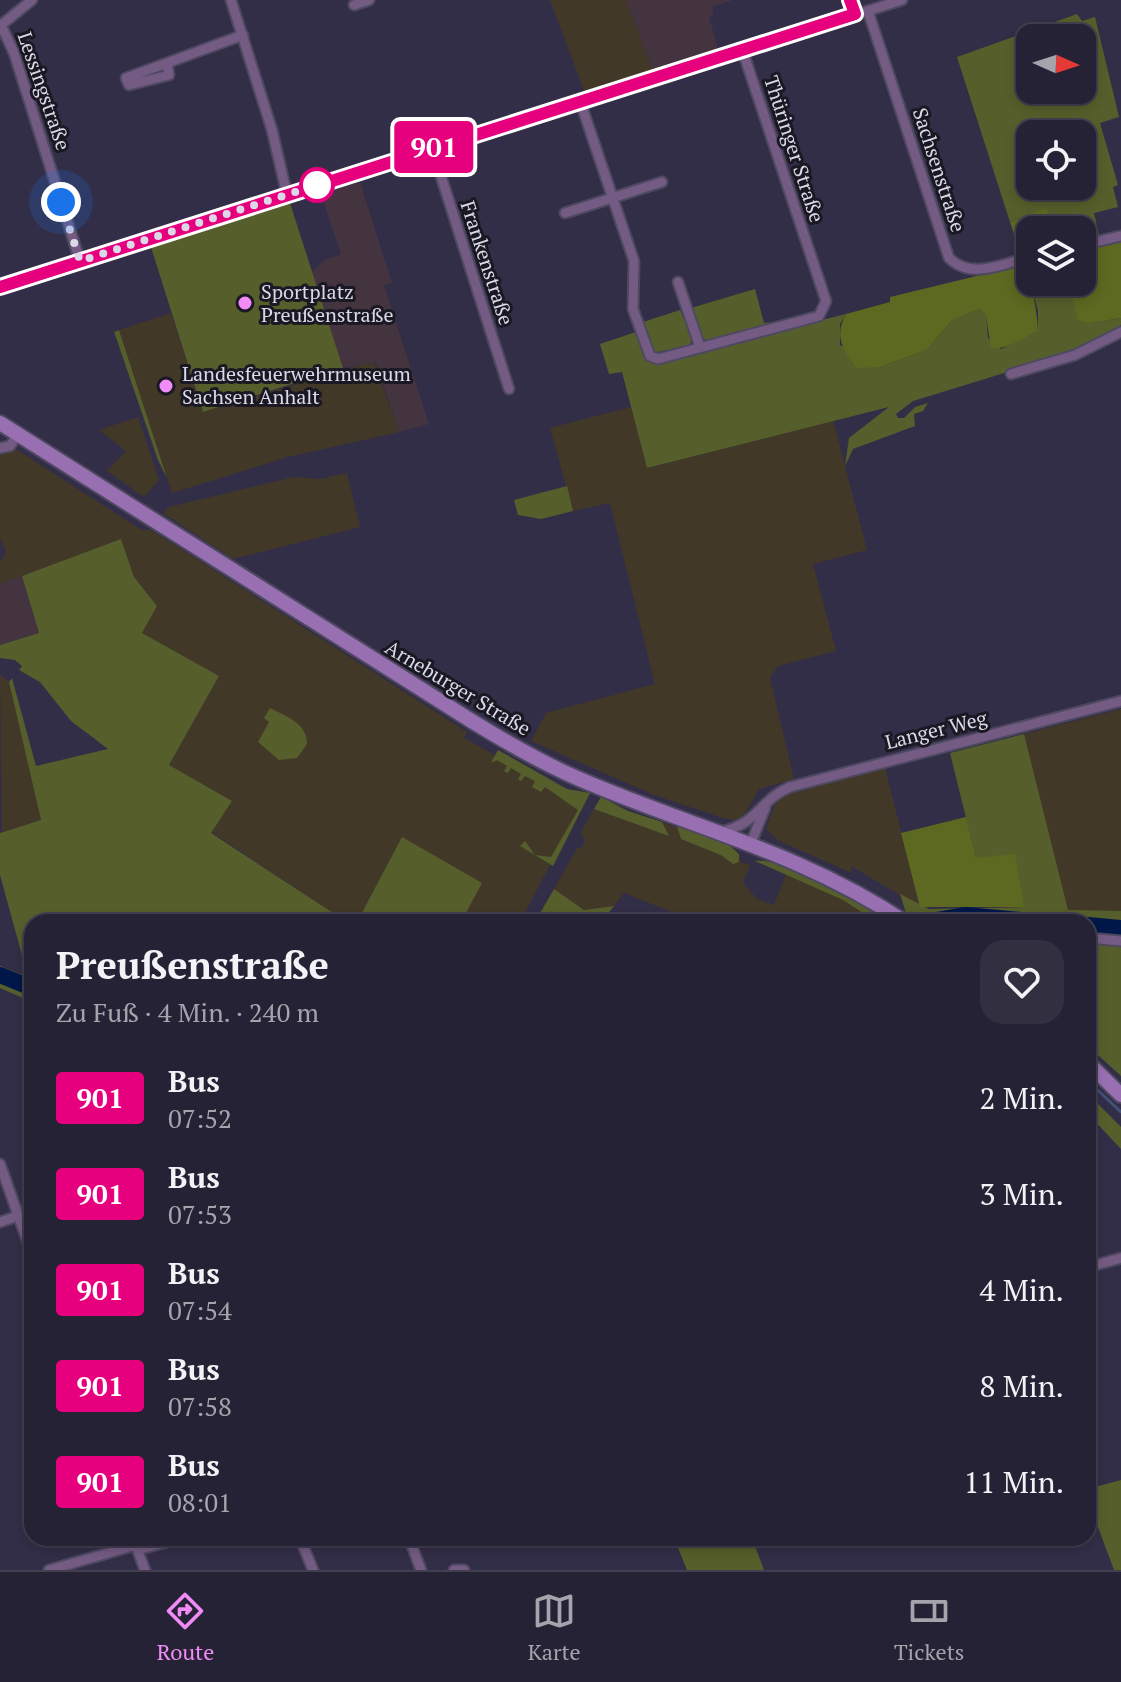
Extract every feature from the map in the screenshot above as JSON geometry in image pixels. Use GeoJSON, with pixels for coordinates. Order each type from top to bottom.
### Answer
{"type":"FeatureCollection","features":[{"type":"Feature","properties":{"kind":"main road","name":"Arneburger Straße"},"geometry":{"type":"LineString","coordinates":[[0,423],[497,737],[574,777],[828,875],[892,914]]}},
{"type":"Feature","properties":{"kind":"main road"},"geometry":{"type":"LineString","coordinates":[[1096,1071],[1121,1095]]}},
{"type":"Feature","properties":{"kind":"street"},"geometry":{"type":"LineString","coordinates":[[1,25],[32,0]]}},
{"type":"Feature","properties":{"kind":"street"},"geometry":{"type":"LineString","coordinates":[[231,0],[272,130],[287,195]]}},
{"type":"Feature","properties":{"kind":"street"},"geometry":{"type":"LineString","coordinates":[[354,5],[369,0]]}},
{"type":"Feature","properties":{"kind":"street"},"geometry":{"type":"LineString","coordinates":[[850,0],[855,14]]}},
{"type":"Feature","properties":{"kind":"street"},"geometry":{"type":"LineString","coordinates":[[0,287],[902,0]]}},
{"type":"Feature","properties":{"kind":"street","name":"Sachsenstraße"},"geometry":{"type":"LineString","coordinates":[[868,11],[949,258],[956,265],[975,270],[1016,260]]}},
{"type":"Feature","properties":{"kind":"street","name":"Lessingstraße"},"geometry":{"type":"LineString","coordinates":[[1,25],[14,53],[80,261]]}},
{"type":"Feature","properties":{"kind":"street"},"geometry":{"type":"LineString","coordinates":[[167,63],[243,35]]}},
{"type":"Feature","properties":{"kind":"street","name":"Thüringer Straße"},"geometry":{"type":"LineString","coordinates":[[700,347],[823,313],[826,301],[742,49]]}},
{"type":"Feature","properties":{"kind":"street"},"geometry":{"type":"LineString","coordinates":[[580,101],[634,261],[632,304],[650,356],[658,359],[700,347],[678,282]]}},
{"type":"Feature","properties":{"kind":"street","name":"Frankenstraße"},"geometry":{"type":"LineString","coordinates":[[432,148],[509,389]]}},
{"type":"Feature","properties":{"kind":"street"},"geometry":{"type":"LineString","coordinates":[[565,213],[662,182]]}},
{"type":"Feature","properties":{"kind":"street"},"geometry":{"type":"LineString","coordinates":[[1096,242],[1121,236]]}},
{"type":"Feature","properties":{"kind":"street"},"geometry":{"type":"LineString","coordinates":[[1011,374],[1075,355],[1121,332]]}},
{"type":"Feature","properties":{"kind":"street"},"geometry":{"type":"LineString","coordinates":[[0,448],[10,446],[18,434]]}},
{"type":"Feature","properties":{"kind":"street","name":"Langer Weg"},"geometry":{"type":"LineString","coordinates":[[720,832],[744,826],[771,797],[790,787],[1121,701]]}},
{"type":"Feature","properties":{"kind":"street"},"geometry":{"type":"LineString","coordinates":[[751,843],[766,805]]}},
{"type":"Feature","properties":{"kind":"street"},"geometry":{"type":"LineString","coordinates":[[1096,939],[1121,941]]}},
{"type":"Feature","properties":{"kind":"street"},"geometry":{"type":"LineString","coordinates":[[0,1164],[24,1232]]}},
{"type":"Feature","properties":{"kind":"street"},"geometry":{"type":"LineString","coordinates":[[0,1222],[18,1216]]}},
{"type":"Feature","properties":{"kind":"street"},"geometry":{"type":"LineString","coordinates":[[1096,1265],[1121,1258]]}},
{"type":"Feature","properties":{"kind":"street"},"geometry":{"type":"LineString","coordinates":[[49,1570],[129,1546]]}},
{"type":"Feature","properties":{"kind":"street"},"geometry":{"type":"LineString","coordinates":[[137,1546],[145,1570]]}},
{"type":"Feature","properties":{"kind":"street"},"geometry":{"type":"LineString","coordinates":[[303,1546],[313,1570]]}},
{"type":"Feature","properties":{"kind":"street"},"geometry":{"type":"LineString","coordinates":[[412,1546],[421,1570]]}},
{"type":"Feature","properties":{"kind":"street"},"geometry":{"type":"LineString","coordinates":[[454,1570],[464,1570]]}},
{"type":"Feature","properties":{"kind":"shaded area"},"geometry":{"type":"Polygon","coordinates":[[[550,0],[626,0],[653,70],[585,93],[550,0]]]}},
{"type":"Feature","properties":{"kind":"shaded area"},"geometry":{"type":"Polygon","coordinates":[[[626,0],[733,0],[712,7],[714,15],[709,17],[718,49],[653,70],[626,0]]]}},
{"type":"Feature","properties":{"kind":"shaded area"},"geometry":{"type":"Polygon","coordinates":[[[360,182],[392,283],[384,286],[429,424],[399,432],[376,362],[343,368],[312,272],[325,260],[341,254],[321,194],[360,182]]]}},
{"type":"Feature","properties":{"kind":"shaded area"},"geometry":{"type":"Polygon","coordinates":[[[171,313],[203,412],[374,361],[399,432],[288,457],[172,493],[119,330],[171,313]]]}},
{"type":"Feature","properties":{"kind":"shaded area"},"geometry":{"type":"Polygon","coordinates":[[[631,407],[647,468],[833,420],[867,550],[813,564],[836,651],[778,666],[770,678],[794,779],[759,789],[741,820],[726,819],[654,795],[531,741],[546,713],[655,684],[610,503],[573,511],[550,428],[631,407]]]}},
{"type":"Feature","properties":{"kind":"shaded area"},"geometry":{"type":"Polygon","coordinates":[[[138,417],[159,480],[144,497],[107,471],[126,451],[99,430],[138,417]]]}},
{"type":"Feature","properties":{"kind":"shaded area"},"geometry":{"type":"Polygon","coordinates":[[[14,448],[143,531],[149,529],[467,732],[464,738],[582,804],[524,914],[455,914],[402,837],[361,914],[335,914],[211,832],[232,801],[169,765],[219,676],[142,633],[157,606],[134,577],[121,540],[0,584],[0,562],[6,552],[0,537],[0,452],[14,448]]]}},
{"type":"Feature","properties":{"kind":"shaded area"},"geometry":{"type":"Polygon","coordinates":[[[347,473],[360,527],[233,559],[163,513],[169,507],[294,477],[320,479],[347,473]]]}},
{"type":"Feature","properties":{"kind":"shaded area"},"geometry":{"type":"Polygon","coordinates":[[[22,576],[39,633],[0,645],[0,584],[22,576]]]}},
{"type":"Feature","properties":{"kind":"shaded area"},"geometry":{"type":"Polygon","coordinates":[[[0,675],[9,682],[41,820],[2,832],[0,675]]]}},
{"type":"Feature","properties":{"kind":"shaded area"},"geometry":{"type":"Polygon","coordinates":[[[1121,709],[1121,911],[1068,911],[1024,734],[1121,709]]]}},
{"type":"Feature","properties":{"kind":"shaded area"},"geometry":{"type":"Polygon","coordinates":[[[885,768],[920,907],[851,866],[852,873],[779,841],[766,829],[775,804],[786,795],[885,768]]]}},
{"type":"Feature","properties":{"kind":"shaded area"},"geometry":{"type":"Polygon","coordinates":[[[594,809],[667,835],[662,822],[731,847],[739,854],[740,862],[750,865],[743,883],[757,899],[774,905],[786,874],[843,900],[865,914],[677,914],[624,893],[614,906],[584,910],[554,889],[578,847],[581,848],[585,842],[581,832],[594,809]]]}},
{"type":"Feature","properties":{"kind":"green space"},"geometry":{"type":"Polygon","coordinates":[[[1077,14],[1082,21],[1095,17],[1119,117],[1100,123],[1118,185],[1113,187],[1118,207],[1094,213],[1095,216],[1016,216],[1016,220],[1010,222],[957,57],[1016,36],[1016,104],[1096,104],[1096,24],[1049,24],[1077,14]]]}},
{"type":"Feature","properties":{"kind":"green space","name":"Sportplatz Preußenstraße"},"geometry":{"type":"Polygon","coordinates":[[[289,200],[343,368],[203,412],[150,244],[289,200]]]}},
{"type":"Feature","properties":{"kind":"green space"},"geometry":{"type":"Polygon","coordinates":[[[1046,208],[1049,216],[1025,216],[1046,208]]]}},
{"type":"Feature","properties":{"kind":"green space"},"geometry":{"type":"Polygon","coordinates":[[[1016,220],[1016,241],[1010,222],[1016,220]]]}},
{"type":"Feature","properties":{"kind":"green space"},"geometry":{"type":"Polygon","coordinates":[[[1121,241],[1121,318],[1091,323],[1078,320],[1071,296],[1096,296],[1096,247],[1121,241]]]}},
{"type":"Feature","properties":{"kind":"green space"},"geometry":{"type":"Polygon","coordinates":[[[1016,266],[1016,296],[1033,296],[1038,331],[1015,343],[991,348],[986,316],[980,309],[951,321],[927,350],[880,367],[857,368],[841,342],[842,322],[846,314],[890,302],[890,297],[1016,266]]]}},
{"type":"Feature","properties":{"kind":"green space"},"geometry":{"type":"Polygon","coordinates":[[[755,289],[764,323],[785,321],[707,341],[699,335],[691,308],[755,289]]]}},
{"type":"Feature","properties":{"kind":"green space"},"geometry":{"type":"Polygon","coordinates":[[[1034,296],[1073,296],[1091,323],[1121,318],[1121,325],[1079,350],[913,401],[896,414],[898,418],[904,418],[915,407],[928,403],[923,411],[914,414],[915,426],[853,449],[845,466],[849,438],[889,407],[647,468],[622,372],[609,374],[600,344],[636,332],[645,359],[655,363],[846,314],[840,324],[840,345],[880,367],[927,350],[951,321],[980,309],[986,316],[988,338],[1001,349],[1038,331],[1034,296]]]}},
{"type":"Feature","properties":{"kind":"green space"},"geometry":{"type":"Polygon","coordinates":[[[680,310],[692,337],[690,345],[653,353],[643,322],[680,310]]]}},
{"type":"Feature","properties":{"kind":"green space"},"geometry":{"type":"Polygon","coordinates":[[[119,330],[167,478],[158,460],[114,332],[119,330]]]}},
{"type":"Feature","properties":{"kind":"green space"},"geometry":{"type":"Polygon","coordinates":[[[567,486],[573,511],[541,519],[518,515],[514,500],[567,486]]]}},
{"type":"Feature","properties":{"kind":"green space"},"geometry":{"type":"Polygon","coordinates":[[[121,539],[134,577],[157,606],[142,633],[219,676],[169,765],[232,801],[211,833],[335,914],[24,914],[24,962],[0,875],[0,833],[41,820],[9,682],[12,678],[36,766],[108,749],[71,721],[40,682],[19,670],[22,666],[15,660],[0,658],[0,645],[39,633],[22,576],[121,539]]]}},
{"type":"Feature","properties":{"kind":"green space"},"geometry":{"type":"Polygon","coordinates":[[[270,708],[295,722],[304,731],[307,744],[297,758],[279,760],[258,742],[269,722],[264,718],[270,708]]]}},
{"type":"Feature","properties":{"kind":"green space"},"geometry":{"type":"Polygon","coordinates":[[[1024,734],[1068,910],[1121,911],[1121,937],[1096,935],[1096,914],[906,913],[900,894],[929,909],[1024,907],[976,858],[950,753],[1024,734]]]}},
{"type":"Feature","properties":{"kind":"green space"},"geometry":{"type":"Polygon","coordinates":[[[498,750],[567,789],[590,793],[553,866],[520,846],[525,841],[535,855],[551,857],[578,810],[545,787],[541,792],[532,787],[535,781],[525,776],[521,781],[518,779],[521,774],[511,768],[508,773],[504,771],[507,766],[497,760],[491,763],[498,750]]]}},
{"type":"Feature","properties":{"kind":"green space"},"geometry":{"type":"Polygon","coordinates":[[[601,797],[628,811],[662,822],[669,836],[594,809],[601,797]]]}},
{"type":"Feature","properties":{"kind":"green space"},"geometry":{"type":"Polygon","coordinates":[[[966,817],[976,858],[1015,854],[1024,907],[920,907],[901,833],[966,817]]]}},
{"type":"Feature","properties":{"kind":"green space"},"geometry":{"type":"Polygon","coordinates":[[[677,826],[728,844],[739,854],[739,862],[733,864],[721,855],[681,839],[677,826]]]}},
{"type":"Feature","properties":{"kind":"green space"},"geometry":{"type":"Polygon","coordinates":[[[402,837],[482,883],[465,914],[361,914],[402,837]]]}},
{"type":"Feature","properties":{"kind":"green space"},"geometry":{"type":"Polygon","coordinates":[[[755,861],[768,861],[803,874],[878,914],[865,914],[843,900],[755,861]]]}},
{"type":"Feature","properties":{"kind":"green space"},"geometry":{"type":"Polygon","coordinates":[[[554,889],[584,910],[614,906],[608,914],[540,914],[554,889]]]}},
{"type":"Feature","properties":{"kind":"green space"},"geometry":{"type":"Polygon","coordinates":[[[1096,942],[1121,944],[1121,1076],[1096,1053],[1096,942]]]}},
{"type":"Feature","properties":{"kind":"green space"},"geometry":{"type":"Polygon","coordinates":[[[0,966],[24,975],[24,998],[0,988],[0,966]]]}},
{"type":"Feature","properties":{"kind":"green space"},"geometry":{"type":"Polygon","coordinates":[[[1096,1102],[1121,1127],[1121,1149],[1096,1122],[1096,1102]]]}},
{"type":"Feature","properties":{"kind":"green space"},"geometry":{"type":"Polygon","coordinates":[[[1121,1480],[1121,1570],[1114,1570],[1096,1522],[1096,1487],[1121,1480]]]}},
{"type":"Feature","properties":{"kind":"green space"},"geometry":{"type":"Polygon","coordinates":[[[677,1546],[755,1546],[764,1570],[687,1570],[677,1546]]]}},
{"type":"Feature","properties":{"kind":"waterway"},"geometry":{"type":"LineString","coordinates":[[1096,926],[1121,928]]}},
{"type":"Feature","properties":{"kind":"waterway"},"geometry":{"type":"LineString","coordinates":[[0,975],[24,985]]}},
{"type":"Feature","properties":{"kind":"waterway"},"geometry":{"type":"LineString","coordinates":[[1096,1089],[1121,1112]]}},
{"type":"Feature","properties":{"kind":"bus line","name":"901"},"geometry":{"type":"LineString","coordinates":[[0,287],[855,14],[850,0]]}},
{"type":"Feature","properties":{"kind":"place","name":"Sportplatz Preußenstraße"},"geometry":{"type":"Point","coordinates":[245,303]}},
{"type":"Feature","properties":{"kind":"place","name":"Landesfeuerwehrmuseum Sachsen Anhalt"},"geometry":{"type":"Point","coordinates":[166,386]}},
{"type":"Feature","properties":{"kind":"route"},"geometry":{"type":"LineString","coordinates":[[61,202],[80,261],[317,185]]}}]}
